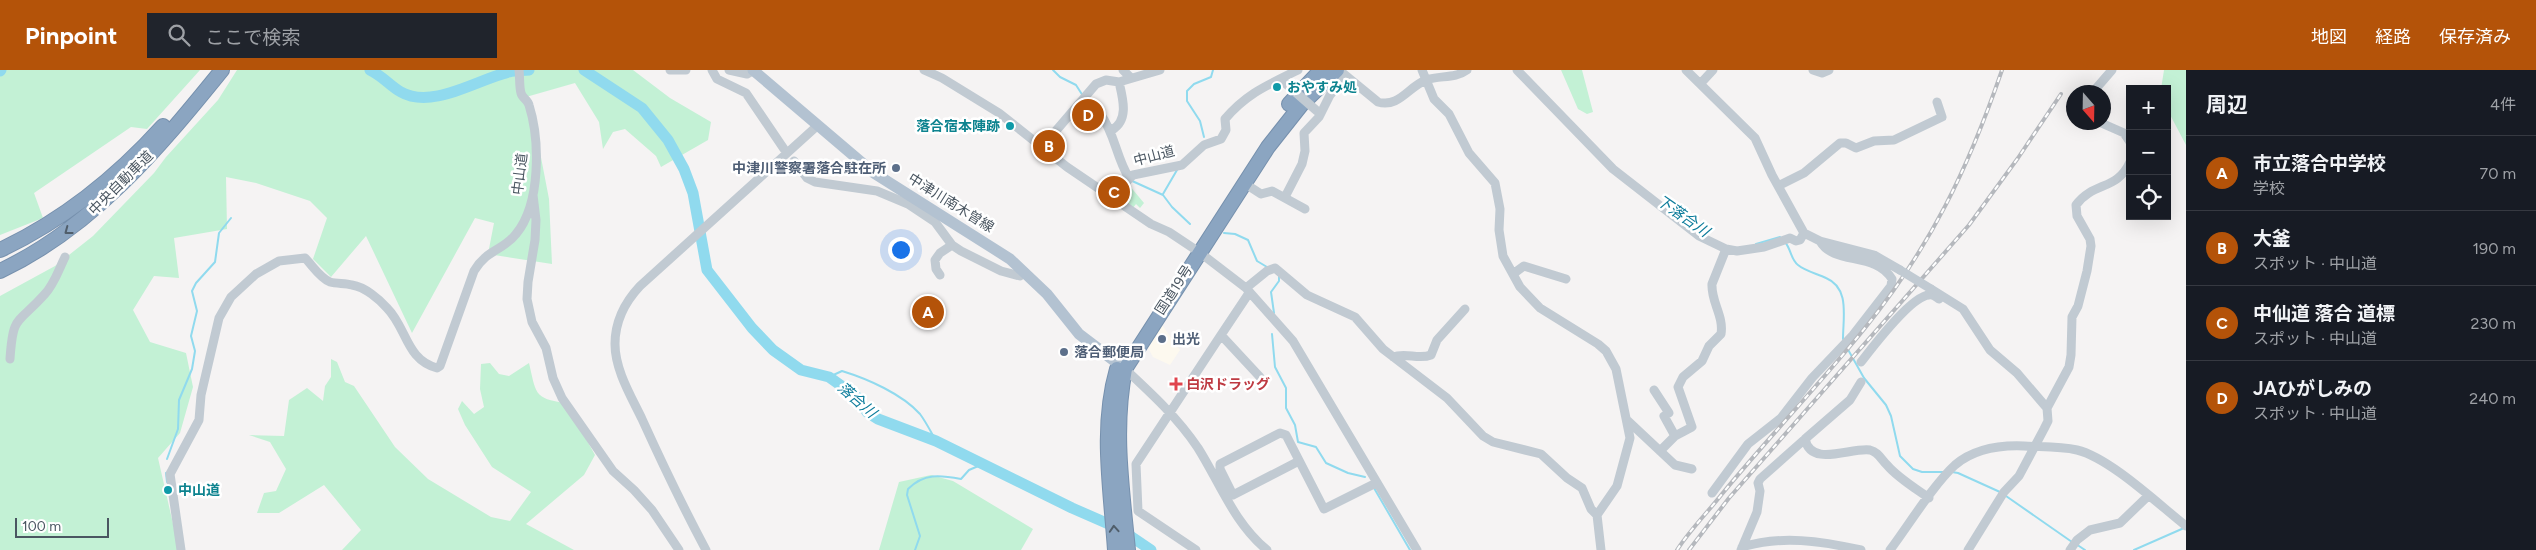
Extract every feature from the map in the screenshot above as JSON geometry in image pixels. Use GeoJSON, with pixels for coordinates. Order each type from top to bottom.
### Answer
{"type":"FeatureCollection","features":[{"type":"Feature","properties":{"kind":"highway","name":"中央自動車道"},"geometry":{"type":"LineString","coordinates":[[0,271],[37,251],[85,219],[130,176],[174,121],[211,70]]}},
{"type":"Feature","properties":{"kind":"highway","name":"中央自動車道"},"geometry":{"type":"LineString","coordinates":[[0,250],[51,224],[76,207],[174,121],[222,70]]}},
{"type":"Feature","properties":{"kind":"highway","name":"国道19号"},"geometry":{"type":"LineString","coordinates":[[1128,550],[1118,510],[1107,426],[1109,396],[1122,366],[1196,250],[1259,144],[1289,105],[1321,70]]}},
{"type":"Feature","properties":{"kind":"highway","name":"国道19号"},"geometry":{"type":"LineString","coordinates":[[1196,250],[1288,120],[1341,72]]}},
{"type":"Feature","properties":{"kind":"highway","name":"国道19号"},"geometry":{"type":"LineString","coordinates":[[1115,550],[1118,510]]}},
{"type":"Feature","properties":{"kind":"main road","name":"中津川南木曽線"},"geometry":{"type":"LineString","coordinates":[[754,70],[874,173],[996,250],[1025,272],[1047,294],[1079,334],[1122,366]]}},
{"type":"Feature","properties":{"kind":"street","name":"中山道"},"geometry":{"type":"LineString","coordinates":[[181,550],[171,471],[199,420],[201,395],[219,318],[231,297],[251,278],[279,261],[305,258],[323,278],[331,282],[354,285],[382,303],[399,323],[414,355],[427,365],[437,368],[442,362],[474,271],[481,259],[516,235],[533,195],[537,145],[530,106],[521,91],[519,70]]}},
{"type":"Feature","properties":{"kind":"street"},"geometry":{"type":"LineString","coordinates":[[670,70],[686,70]]}},
{"type":"Feature","properties":{"kind":"street"},"geometry":{"type":"LineString","coordinates":[[712,70],[717,79],[746,93],[784,149]]}},
{"type":"Feature","properties":{"kind":"street"},"geometry":{"type":"LineString","coordinates":[[729,70],[744,74],[754,70]]}},
{"type":"Feature","properties":{"kind":"street"},"geometry":{"type":"LineString","coordinates":[[924,70],[979,99],[1042,146],[1067,168],[1196,250],[1247,290],[1292,341],[1417,550]]}},
{"type":"Feature","properties":{"kind":"street"},"geometry":{"type":"LineString","coordinates":[[1123,70],[1131,78]]}},
{"type":"Feature","properties":{"kind":"street"},"geometry":{"type":"LineString","coordinates":[[1042,146],[1096,84],[1106,80],[1119,82],[1160,70]]}},
{"type":"Feature","properties":{"kind":"street"},"geometry":{"type":"LineString","coordinates":[[1298,70],[1280,77],[1319,112]]}},
{"type":"Feature","properties":{"kind":"street"},"geometry":{"type":"LineString","coordinates":[[1422,70],[1431,94],[1449,114],[1470,153],[1495,183],[1500,209],[1498,230],[1502,256],[1513,274],[1528,297],[1540,308],[1606,351],[1616,369],[1630,438],[1617,486],[1597,516]]}},
{"type":"Feature","properties":{"kind":"street"},"geometry":{"type":"LineString","coordinates":[[1285,197],[1304,157],[1304,133],[1330,95],[1341,72],[1378,102],[1385,104],[1402,97],[1426,80],[1453,77],[1467,70]]}},
{"type":"Feature","properties":{"kind":"street"},"geometry":{"type":"LineString","coordinates":[[1517,70],[1619,175],[1699,236],[1726,249],[1749,250],[1783,240],[1800,240],[1804,233]]}},
{"type":"Feature","properties":{"kind":"street"},"geometry":{"type":"LineString","coordinates":[[1686,70],[1756,138],[1778,186],[1804,233],[1820,242],[1868,253],[1951,300],[1968,314],[1990,350],[2017,373],[2048,408]]}},
{"type":"Feature","properties":{"kind":"street"},"geometry":{"type":"LineString","coordinates":[[1701,83],[1713,70]]}},
{"type":"Feature","properties":{"kind":"street"},"geometry":{"type":"LineString","coordinates":[[1813,70],[1822,73],[1829,70]]}},
{"type":"Feature","properties":{"kind":"street"},"geometry":{"type":"LineString","coordinates":[[2099,85],[2112,70]]}},
{"type":"Feature","properties":{"kind":"street","name":"中山道"},"geometry":{"type":"LineString","coordinates":[[1111,197],[1129,178],[1144,172],[1182,165],[1204,145],[1221,140],[1226,130],[1225,119],[1233,109],[1250,94],[1280,77]]}},
{"type":"Feature","properties":{"kind":"street"},"geometry":{"type":"LineString","coordinates":[[1112,130],[1120,126],[1122,120],[1123,97],[1119,82]]}},
{"type":"Feature","properties":{"kind":"street"},"geometry":{"type":"LineString","coordinates":[[1778,186],[1804,173],[1840,143],[1846,143],[1856,148],[1874,141],[1894,140],[1942,117],[1937,102]]}},
{"type":"Feature","properties":{"kind":"street"},"geometry":{"type":"LineString","coordinates":[[1102,115],[1112,130],[1118,154],[1129,178]]}},
{"type":"Feature","properties":{"kind":"street"},"geometry":{"type":"LineString","coordinates":[[706,550],[645,427],[621,372],[616,355],[616,332],[624,306],[630,296],[818,126]]}},
{"type":"Feature","properties":{"kind":"street"},"geometry":{"type":"LineString","coordinates":[[2111,127],[2124,133],[2126,136]]}},
{"type":"Feature","properties":{"kind":"street"},"geometry":{"type":"LineString","coordinates":[[794,161],[807,178],[815,182],[877,191],[908,204],[936,222],[952,245],[1001,271],[1020,276],[1025,272]]}},
{"type":"Feature","properties":{"kind":"street"},"geometry":{"type":"LineString","coordinates":[[1968,550],[2002,494],[2018,476],[2048,421],[2048,408],[2069,367],[2072,355],[2072,317],[2078,306],[2090,254],[2090,239],[2077,216],[2076,205],[2084,195],[2119,180],[2126,170]]}},
{"type":"Feature","properties":{"kind":"street"},"geometry":{"type":"LineString","coordinates":[[1244,183],[1261,194],[1272,190],[1305,209]]}},
{"type":"Feature","properties":{"kind":"street"},"geometry":{"type":"LineString","coordinates":[[533,195],[536,233],[527,300],[532,322],[546,348],[553,378],[562,398],[613,471],[652,510],[679,550]]}},
{"type":"Feature","properties":{"kind":"street"},"geometry":{"type":"LineString","coordinates":[[1712,493],[1748,444],[1781,418],[1812,378],[1844,344],[1891,286],[1892,279],[1888,271],[1880,266],[1836,254],[1826,249],[1820,242]]}},
{"type":"Feature","properties":{"kind":"street"},"geometry":{"type":"LineString","coordinates":[[940,275],[936,270],[935,260],[940,253],[952,245]]}},
{"type":"Feature","properties":{"kind":"street"},"geometry":{"type":"LineString","coordinates":[[1660,451],[1675,436],[1692,427],[1693,424],[1678,392],[1679,382],[1698,366],[1709,346],[1721,334],[1721,318],[1711,290],[1726,249]]}},
{"type":"Feature","properties":{"kind":"street"},"geometry":{"type":"LineString","coordinates":[[10,359],[12,329],[17,321],[44,295],[65,257]]}},
{"type":"Feature","properties":{"kind":"street"},"geometry":{"type":"LineString","coordinates":[[1513,274],[1524,266],[1566,279]]}},
{"type":"Feature","properties":{"kind":"street"},"geometry":{"type":"LineString","coordinates":[[1196,550],[1138,510],[1136,464],[1221,335],[1247,290],[1271,270],[1278,269],[1307,295],[1355,317],[1370,336],[1447,398],[1483,436],[1493,442],[1541,454],[1567,478],[1582,488],[1591,509],[1597,516],[1600,550]]}},
{"type":"Feature","properties":{"kind":"street"},"geometry":{"type":"LineString","coordinates":[[1861,362],[1890,324],[1926,296],[1934,295],[1945,302],[1951,300]]}},
{"type":"Feature","properties":{"kind":"street"},"geometry":{"type":"LineString","coordinates":[[1394,357],[1402,354],[1418,357],[1431,355],[1437,340],[1465,309]]}},
{"type":"Feature","properties":{"kind":"street"},"geometry":{"type":"LineString","coordinates":[[1221,335],[1260,378]]}},
{"type":"Feature","properties":{"kind":"street"},"geometry":{"type":"LineString","coordinates":[[1122,366],[1170,413],[1198,449],[1235,515],[1253,538],[1267,550]]}},
{"type":"Feature","properties":{"kind":"street"},"geometry":{"type":"LineString","coordinates":[[1741,548],[1757,512],[1760,491],[1758,483],[1760,478],[1850,400],[1861,382]]}},
{"type":"Feature","properties":{"kind":"street"},"geometry":{"type":"LineString","coordinates":[[1654,390],[1669,413],[1664,416],[1675,436]]}},
{"type":"Feature","properties":{"kind":"street"},"geometry":{"type":"LineString","coordinates":[[1626,419],[1675,465],[1692,468]]}},
{"type":"Feature","properties":{"kind":"street"},"geometry":{"type":"LineString","coordinates":[[1299,461],[1234,495],[1220,469],[1220,464],[1280,433],[1286,435],[1324,509],[1376,483]]}},
{"type":"Feature","properties":{"kind":"street"},"geometry":{"type":"LineString","coordinates":[[1805,438],[1807,446],[1814,452],[1842,455],[1862,450],[1877,453],[1896,474],[1929,498]]}},
{"type":"Feature","properties":{"kind":"street"},"geometry":{"type":"LineString","coordinates":[[1890,550],[1952,468],[1972,455],[1988,449],[2009,446],[2066,448],[2097,458],[2186,526]]}},
{"type":"Feature","properties":{"kind":"street"},"geometry":{"type":"LineString","coordinates":[[2073,545],[2090,530],[2120,523],[2148,496]]}},
{"type":"Feature","properties":{"kind":"street"},"geometry":{"type":"LineString","coordinates":[[1741,548],[1760,541],[1788,539],[1828,542],[1861,550]]}},
{"type":"Feature","properties":{"kind":"shaded area","name":"出光"},"geometry":{"type":"Polygon","coordinates":[[[1162,325],[1180,350],[1170,365],[1153,357],[1148,348],[1162,325]]]}},
{"type":"Feature","properties":{"kind":"green space"},"geometry":{"type":"Polygon","coordinates":[[[0,70],[200,70],[147,129],[131,127],[34,193],[43,218],[0,235],[0,70]]]}},
{"type":"Feature","properties":{"kind":"green space"},"geometry":{"type":"Polygon","coordinates":[[[237,70],[633,70],[670,98],[711,122],[708,140],[661,167],[656,156],[625,129],[613,132],[603,149],[599,122],[575,83],[526,97],[539,147],[549,199],[552,264],[488,254],[494,223],[475,218],[412,333],[366,236],[331,277],[313,259],[327,218],[310,201],[256,183],[226,177],[227,229],[174,238],[179,278],[154,276],[133,310],[150,342],[186,353],[193,387],[180,433],[158,458],[179,550],[0,550],[0,296],[55,266],[93,236],[154,173],[166,157],[218,100],[237,70]]]}},
{"type":"Feature","properties":{"kind":"green space"},"geometry":{"type":"Polygon","coordinates":[[[1561,70],[1582,70],[1593,112],[1587,114],[1578,109],[1561,70]]]}},
{"type":"Feature","properties":{"kind":"green space"},"geometry":{"type":"Polygon","coordinates":[[[2164,70],[2186,70],[2186,145],[2171,117],[2171,85],[2162,85],[2164,70]]]}},
{"type":"Feature","properties":{"kind":"green space"},"geometry":{"type":"Polygon","coordinates":[[[1129,185],[1144,203],[1140,208],[1136,204],[1133,208],[1115,196],[1129,185]]]}},
{"type":"Feature","properties":{"kind":"green space"},"geometry":{"type":"Polygon","coordinates":[[[331,359],[337,362],[345,382],[354,386],[395,447],[428,479],[491,517],[510,521],[531,492],[492,467],[465,425],[458,409],[462,401],[474,414],[484,407],[480,389],[481,364],[490,363],[499,374],[509,376],[529,363],[533,381],[538,392],[547,399],[566,403],[595,455],[584,475],[526,524],[574,550],[342,550],[361,530],[324,485],[279,513],[257,513],[264,493],[276,491],[286,469],[270,442],[249,435],[284,436],[289,400],[307,388],[323,401],[325,386],[331,377],[331,359]]]}},
{"type":"Feature","properties":{"kind":"green space"},"geometry":{"type":"Polygon","coordinates":[[[931,475],[953,481],[1033,529],[1021,550],[879,550],[899,482],[931,475]]]}},
{"type":"Feature","properties":{"kind":"waterway","name":"落合川"},"geometry":{"type":"LineString","coordinates":[[370,70],[393,87],[413,97],[441,95],[511,71],[529,70]]}},
{"type":"Feature","properties":{"kind":"waterway","name":"落合川"},"geometry":{"type":"LineString","coordinates":[[584,70],[642,108],[668,140],[684,169],[693,193],[707,270],[752,328],[773,350],[801,370],[829,377],[857,397],[867,412],[878,419],[936,441],[1072,508],[1120,529],[1151,550]]}},
{"type":"Feature","properties":{"kind":"waterway"},"geometry":{"type":"LineString","coordinates":[[1053,70],[1060,77],[1076,85],[1083,96]]}},
{"type":"Feature","properties":{"kind":"waterway"},"geometry":{"type":"LineString","coordinates":[[1204,137],[1200,121],[1187,101],[1187,91],[1194,84],[1211,77],[1213,70]]}},
{"type":"Feature","properties":{"kind":"waterway"},"geometry":{"type":"LineString","coordinates":[[1086,99],[1097,113]]}},
{"type":"Feature","properties":{"kind":"waterway"},"geometry":{"type":"LineString","coordinates":[[1163,194],[1177,170]]}},
{"type":"Feature","properties":{"kind":"waterway"},"geometry":{"type":"LineString","coordinates":[[1130,180],[1163,195],[1172,207],[1190,224]]}},
{"type":"Feature","properties":{"kind":"waterway"},"geometry":{"type":"LineString","coordinates":[[167,459],[178,429],[179,400],[192,369],[195,351],[191,336],[197,311],[192,291],[196,283],[215,262],[219,233],[231,218]]}},
{"type":"Feature","properties":{"kind":"waterway"},"geometry":{"type":"LineString","coordinates":[[1224,233],[1235,234],[1248,240],[1257,261],[1267,267]]}},
{"type":"Feature","properties":{"kind":"waterway","name":"下落合川"},"geometry":{"type":"LineString","coordinates":[[1756,244],[1780,237]]}},
{"type":"Feature","properties":{"kind":"waterway","name":"下落合川"},"geometry":{"type":"LineString","coordinates":[[1785,242],[1798,265],[1826,278],[1839,289],[1844,304],[1843,339]]}},
{"type":"Feature","properties":{"kind":"waterway"},"geometry":{"type":"LineString","coordinates":[[1274,313],[1271,292],[1279,281],[1279,276]]}},
{"type":"Feature","properties":{"kind":"waterway"},"geometry":{"type":"LineString","coordinates":[[1272,334],[1275,367],[1286,388],[1286,408],[1295,425],[1298,442],[1316,447],[1326,463],[1348,473],[1365,477]]}},
{"type":"Feature","properties":{"kind":"waterway"},"geometry":{"type":"LineString","coordinates":[[1846,346],[1864,378],[1886,405],[1891,416],[1900,456],[1913,469],[1922,472],[1944,472]]}},
{"type":"Feature","properties":{"kind":"waterway"},"geometry":{"type":"LineString","coordinates":[[829,377],[842,371],[863,378],[894,394],[920,414],[936,441]]}},
{"type":"Feature","properties":{"kind":"waterway"},"geometry":{"type":"LineString","coordinates":[[915,550],[920,536],[907,495],[908,489],[920,480],[933,476],[961,479],[969,470],[983,464]]}},
{"type":"Feature","properties":{"kind":"waterway"},"geometry":{"type":"LineString","coordinates":[[1952,472],[2000,492]]}},
{"type":"Feature","properties":{"kind":"waterway"},"geometry":{"type":"LineString","coordinates":[[166,473],[167,482]]}},
{"type":"Feature","properties":{"kind":"waterway"},"geometry":{"type":"LineString","coordinates":[[1374,488],[1410,550]]}},
{"type":"Feature","properties":{"kind":"waterway"},"geometry":{"type":"LineString","coordinates":[[2006,496],[2072,542]]}},
{"type":"Feature","properties":{"kind":"waterway"},"geometry":{"type":"LineString","coordinates":[[2134,550],[2184,528]]}},
{"type":"Feature","properties":{"kind":"waterway"},"geometry":{"type":"LineString","coordinates":[[2076,544],[2085,550]]}},
{"type":"Feature","properties":{"kind":"railway"},"geometry":{"type":"LineString","coordinates":[[1677,550],[1739,473],[1865,328],[1909,267],[1946,205],[1961,174],[1976,141],[2002,70]]}},
{"type":"Feature","properties":{"kind":"railway"},"geometry":{"type":"LineString","coordinates":[[1689,550],[1729,498],[1969,225],[2018,158],[2061,94]]}},
{"type":"Feature","properties":{"kind":"place","name":"おやすみ処"},"geometry":{"type":"Point","coordinates":[1277,87]}},
{"type":"Feature","properties":{"kind":"place","name":"JAひがしみの"},"geometry":{"type":"Point","coordinates":[1088,115]}},
{"type":"Feature","properties":{"kind":"place","name":"落合宿本陣跡"},"geometry":{"type":"Point","coordinates":[1010,126]}},
{"type":"Feature","properties":{"kind":"place","name":"大釜"},"geometry":{"type":"Point","coordinates":[1049,146]}},
{"type":"Feature","properties":{"kind":"place","name":"中津川警察署落合駐在所"},"geometry":{"type":"Point","coordinates":[896,168]}},
{"type":"Feature","properties":{"kind":"place","name":"中仙道 落合 道標"},"geometry":{"type":"Point","coordinates":[1114,192]}},
{"type":"Feature","properties":{"kind":"place","name":"市立落合中学校"},"geometry":{"type":"Point","coordinates":[928,312]}},
{"type":"Feature","properties":{"kind":"place","name":"出光"},"geometry":{"type":"Point","coordinates":[1162,339]}},
{"type":"Feature","properties":{"kind":"place","name":"落合郵便局"},"geometry":{"type":"Point","coordinates":[1064,352]}},
{"type":"Feature","properties":{"kind":"place","name":"白沢ドラッグ"},"geometry":{"type":"Point","coordinates":[1176,384]}},
{"type":"Feature","properties":{"kind":"place","name":"中山道"},"geometry":{"type":"Point","coordinates":[168,490]}}]}
